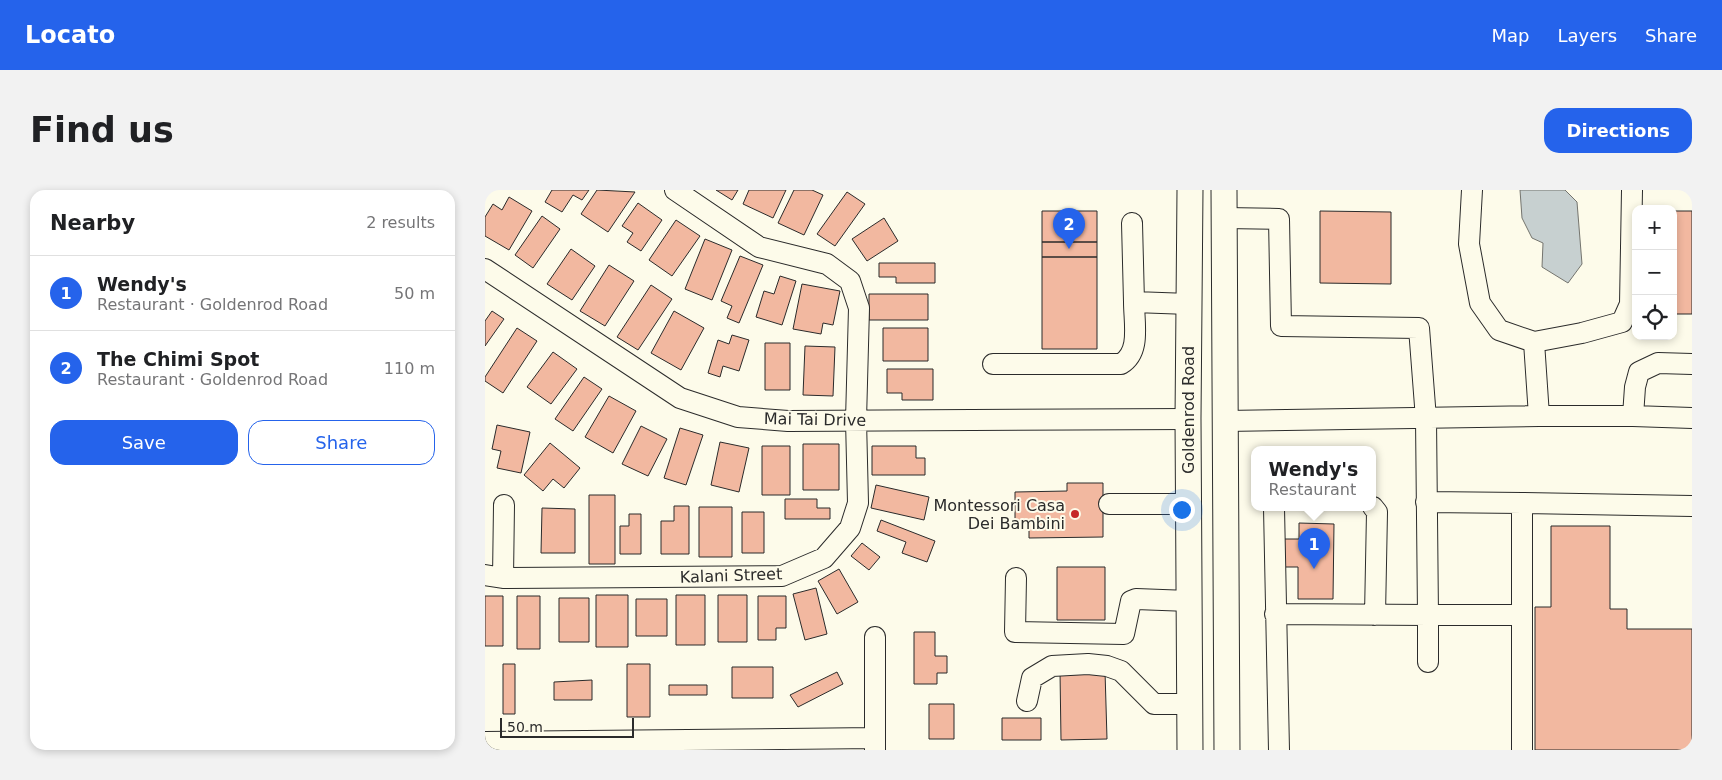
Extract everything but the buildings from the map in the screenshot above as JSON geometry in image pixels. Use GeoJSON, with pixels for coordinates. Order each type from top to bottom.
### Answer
{"type":"FeatureCollection","features":[{"type":"Feature","properties":{"kind":"main road","name":"Goldenrod Road"},"geometry":{"type":"LineString","coordinates":[[1189,750],[1188,419],[1190,190]]}},
{"type":"Feature","properties":{"kind":"main road"},"geometry":{"type":"LineString","coordinates":[[1225,190],[1227,750]]}},
{"type":"Feature","properties":{"kind":"main road"},"geometry":{"type":"LineString","coordinates":[[1190,253],[1198,259],[1200,268],[1201,367],[1211,401],[1220,418],[1225,421]]}},
{"type":"Feature","properties":{"kind":"main road"},"geometry":{"type":"LineString","coordinates":[[1188,419],[1199,425],[1208,439],[1212,456],[1211,581],[1214,589],[1226,602]]}},
{"type":"Feature","properties":{"kind":"street","name":"Kalani Street"},"geometry":{"type":"LineString","coordinates":[[494,576],[782,576],[824,558],[850,528],[859,503],[856,420],[859,308],[850,281],[827,264],[759,247],[675,190]]}},
{"type":"Feature","properties":{"kind":"street"},"geometry":{"type":"LineString","coordinates":[[1472,190],[1469,244],[1480,303],[1499,330],[1535,342],[1582,333],[1622,322],[1629,304],[1632,190]]}},
{"type":"Feature","properties":{"kind":"street"},"geometry":{"type":"LineString","coordinates":[[1225,218],[1279,219],[1281,326],[1419,328],[1426,419],[1428,662]]}},
{"type":"Feature","properties":{"kind":"street"},"geometry":{"type":"LineString","coordinates":[[993,364],[1121,364],[1130,358],[1135,346],[1132,223]]}},
{"type":"Feature","properties":{"kind":"street","name":"Mai Tai Drive"},"geometry":{"type":"LineString","coordinates":[[485,268],[680,398],[738,417],[788,421],[1188,419]]}},
{"type":"Feature","properties":{"kind":"street"},"geometry":{"type":"LineString","coordinates":[[1134,302],[1189,304]]}},
{"type":"Feature","properties":{"kind":"street"},"geometry":{"type":"LineString","coordinates":[[1535,342],[1539,416]]}},
{"type":"Feature","properties":{"kind":"street"},"geometry":{"type":"LineString","coordinates":[[1633,416],[1635,387],[1639,372],[1658,363],[1692,364]]}},
{"type":"Feature","properties":{"kind":"street"},"geometry":{"type":"LineString","coordinates":[[1225,421],[1539,416],[1692,418]]}},
{"type":"Feature","properties":{"kind":"street"},"geometry":{"type":"LineString","coordinates":[[1426,502],[1692,506]]}},
{"type":"Feature","properties":{"kind":"street"},"geometry":{"type":"LineString","coordinates":[[1521,750],[1522,503]]}},
{"type":"Feature","properties":{"kind":"street"},"geometry":{"type":"LineString","coordinates":[[1109,504],[1188,504]]}},
{"type":"Feature","properties":{"kind":"street"},"geometry":{"type":"LineString","coordinates":[[494,576],[504,505]]}},
{"type":"Feature","properties":{"kind":"street"},"geometry":{"type":"LineString","coordinates":[[1274,511],[1279,750]]}},
{"type":"Feature","properties":{"kind":"street"},"geometry":{"type":"LineString","coordinates":[[1375,615],[1376,511]]}},
{"type":"Feature","properties":{"kind":"street"},"geometry":{"type":"LineString","coordinates":[[1016,578],[1015,632],[1124,634],[1131,601],[1135,599],[1189,601]]}},
{"type":"Feature","properties":{"kind":"street"},"geometry":{"type":"LineString","coordinates":[[1275,611],[1375,615],[1522,615]]}},
{"type":"Feature","properties":{"kind":"street"},"geometry":{"type":"LineString","coordinates":[[485,742],[875,744],[875,637]]}},
{"type":"Feature","properties":{"kind":"street"},"geometry":{"type":"LineString","coordinates":[[1027,701],[1032,678],[1052,666],[1088,664],[1107,666],[1121,671],[1154,704],[1189,704]]}},
{"type":"Feature","properties":{"kind":"shaded area"},"geometry":{"type":"Polygon","coordinates":[[[1520,190],[1565,190],[1577,202],[1582,264],[1568,283],[1542,267],[1543,243],[1532,238],[1522,218],[1520,190]]]}},
{"type":"Feature","properties":{"kind":"place","name":"The Chimi Spot"},"geometry":{"type":"Point","coordinates":[1069,249]}},
{"type":"Feature","properties":{"kind":"place","name":"Montessori Casa Dei Bambini"},"geometry":{"type":"Point","coordinates":[1075,514]}},
{"type":"Feature","properties":{"kind":"place","name":"Wendy's"},"geometry":{"type":"Point","coordinates":[1314,569]}}]}
